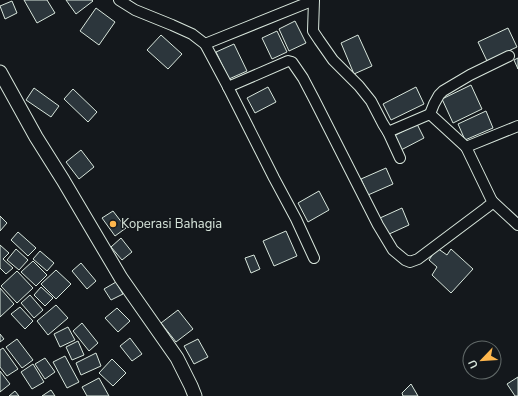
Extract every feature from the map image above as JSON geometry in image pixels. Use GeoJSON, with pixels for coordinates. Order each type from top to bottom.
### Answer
{"type":"FeatureCollection","features":[{"type":"Feature","properties":{"kind":"street"},"geometry":{"type":"LineString","coordinates":[[119,0],[135,10],[192,34],[205,44],[296,219],[314,258]]}},
{"type":"Feature","properties":{"kind":"street"},"geometry":{"type":"LineString","coordinates":[[205,44],[314,0],[314,30],[316,35],[333,60],[359,86],[371,101],[400,158]]}},
{"type":"Feature","properties":{"kind":"street"},"geometry":{"type":"LineString","coordinates":[[388,132],[430,114],[434,104],[443,91],[470,75],[509,56]]}},
{"type":"Feature","properties":{"kind":"street"},"geometry":{"type":"LineString","coordinates":[[228,87],[288,61],[292,62],[303,78],[378,225],[393,250],[405,260],[410,262],[418,259],[489,205],[492,201]]}},
{"type":"Feature","properties":{"kind":"street"},"geometry":{"type":"LineString","coordinates":[[0,72],[36,137],[64,180],[121,278],[177,358],[195,396]]}},
{"type":"Feature","properties":{"kind":"street"},"geometry":{"type":"LineString","coordinates":[[430,114],[466,147],[492,201],[518,225]]}},
{"type":"Feature","properties":{"kind":"street"},"geometry":{"type":"LineString","coordinates":[[466,147],[518,126]]}},
{"type":"Feature","properties":{"kind":"building"},"geometry":{"type":"Polygon","coordinates":[[[24,0],[47,0],[55,13],[37,23],[24,0]]]}},
{"type":"Feature","properties":{"kind":"building"},"geometry":{"type":"Polygon","coordinates":[[[66,0],[92,0],[93,1],[76,14],[66,0]]]}},
{"type":"Feature","properties":{"kind":"building"},"geometry":{"type":"Polygon","coordinates":[[[12,1],[17,13],[5,19],[0,6],[12,1]]]}},
{"type":"Feature","properties":{"kind":"building"},"geometry":{"type":"Polygon","coordinates":[[[96,8],[115,22],[99,45],[80,31],[96,8]]]}},
{"type":"Feature","properties":{"kind":"building"},"geometry":{"type":"Polygon","coordinates":[[[295,21],[306,43],[289,51],[279,29],[295,21]]]}},
{"type":"Feature","properties":{"kind":"building"},"geometry":{"type":"Polygon","coordinates":[[[508,28],[517,47],[487,61],[478,42],[508,28]]]}},
{"type":"Feature","properties":{"kind":"building"},"geometry":{"type":"Polygon","coordinates":[[[277,31],[287,52],[272,59],[262,38],[277,31]]]}},
{"type":"Feature","properties":{"kind":"building"},"geometry":{"type":"Polygon","coordinates":[[[161,35],[182,54],[168,69],[147,50],[161,35]]]}},
{"type":"Feature","properties":{"kind":"building"},"geometry":{"type":"Polygon","coordinates":[[[358,35],[372,66],[354,74],[341,43],[358,35]]]}},
{"type":"Feature","properties":{"kind":"building"},"geometry":{"type":"Polygon","coordinates":[[[234,44],[247,71],[229,79],[216,52],[234,44]]]}},
{"type":"Feature","properties":{"kind":"building"},"geometry":{"type":"Polygon","coordinates":[[[518,58],[518,69],[514,60],[518,58]]]}},
{"type":"Feature","properties":{"kind":"building"},"geometry":{"type":"Polygon","coordinates":[[[471,85],[482,109],[453,123],[442,99],[471,85]]]}},
{"type":"Feature","properties":{"kind":"building"},"geometry":{"type":"Polygon","coordinates":[[[268,87],[276,102],[255,113],[247,98],[268,87]]]}},
{"type":"Feature","properties":{"kind":"building"},"geometry":{"type":"Polygon","coordinates":[[[416,87],[424,104],[391,120],[383,104],[416,87]]]}},
{"type":"Feature","properties":{"kind":"building"},"geometry":{"type":"Polygon","coordinates":[[[34,88],[59,106],[51,117],[26,100],[34,88]]]}},
{"type":"Feature","properties":{"kind":"building"},"geometry":{"type":"Polygon","coordinates":[[[73,89],[97,112],[88,122],[64,99],[73,89]]]}},
{"type":"Feature","properties":{"kind":"building"},"geometry":{"type":"Polygon","coordinates":[[[486,111],[493,128],[465,140],[458,124],[486,111]]]}},
{"type":"Feature","properties":{"kind":"building"},"geometry":{"type":"Polygon","coordinates":[[[417,124],[424,138],[401,150],[394,136],[417,124]]]}},
{"type":"Feature","properties":{"kind":"building"},"geometry":{"type":"Polygon","coordinates":[[[81,150],[94,167],[79,179],[66,162],[81,150]]]}},
{"type":"Feature","properties":{"kind":"building"},"geometry":{"type":"Polygon","coordinates":[[[386,168],[393,184],[368,195],[361,179],[386,168]]]}},
{"type":"Feature","properties":{"kind":"building"},"geometry":{"type":"Polygon","coordinates":[[[319,191],[329,210],[308,222],[298,203],[319,191]]]}},
{"type":"Feature","properties":{"kind":"building"},"geometry":{"type":"Polygon","coordinates":[[[402,208],[409,225],[387,235],[380,218],[402,208]]]}},
{"type":"Feature","properties":{"kind":"building"},"geometry":{"type":"Polygon","coordinates":[[[113,211],[126,228],[115,236],[102,218],[113,211]]]}},
{"type":"Feature","properties":{"kind":"building"},"geometry":{"type":"Polygon","coordinates":[[[0,216],[7,223],[0,231],[0,216]]]}},
{"type":"Feature","properties":{"kind":"building"},"geometry":{"type":"Polygon","coordinates":[[[286,231],[297,256],[274,266],[263,241],[286,231]]]}},
{"type":"Feature","properties":{"kind":"building"},"geometry":{"type":"Polygon","coordinates":[[[18,232],[36,248],[28,256],[11,240],[18,232]]]}},
{"type":"Feature","properties":{"kind":"building"},"geometry":{"type":"Polygon","coordinates":[[[121,238],[132,252],[122,260],[111,247],[121,238]]]}},
{"type":"Feature","properties":{"kind":"building"},"geometry":{"type":"Polygon","coordinates":[[[0,245],[9,253],[3,259],[13,268],[6,274],[0,268],[0,245]]]}},
{"type":"Feature","properties":{"kind":"building"},"geometry":{"type":"Polygon","coordinates":[[[437,248],[447,255],[451,249],[473,269],[451,293],[432,275],[437,267],[429,260],[437,248]]]}},
{"type":"Feature","properties":{"kind":"building"},"geometry":{"type":"Polygon","coordinates":[[[16,249],[28,260],[19,270],[7,260],[16,249]]]}},
{"type":"Feature","properties":{"kind":"building"},"geometry":{"type":"Polygon","coordinates":[[[40,251],[54,263],[47,271],[33,259],[40,251]]]}},
{"type":"Feature","properties":{"kind":"building"},"geometry":{"type":"Polygon","coordinates":[[[254,255],[260,269],[251,273],[245,258],[254,255]]]}},
{"type":"Feature","properties":{"kind":"building"},"geometry":{"type":"Polygon","coordinates":[[[33,261],[47,275],[36,286],[21,272],[33,261]]]}},
{"type":"Feature","properties":{"kind":"building"},"geometry":{"type":"Polygon","coordinates":[[[81,263],[96,281],[87,289],[72,271],[81,263]]]}},
{"type":"Feature","properties":{"kind":"building"},"geometry":{"type":"Polygon","coordinates":[[[56,270],[71,284],[56,299],[41,284],[56,270]]]}},
{"type":"Feature","properties":{"kind":"building"},"geometry":{"type":"Polygon","coordinates":[[[17,271],[33,288],[17,303],[1,286],[17,271]]]}},
{"type":"Feature","properties":{"kind":"building"},"geometry":{"type":"Polygon","coordinates":[[[116,282],[123,294],[111,300],[104,289],[116,282]]]}},
{"type":"Feature","properties":{"kind":"building"},"geometry":{"type":"Polygon","coordinates":[[[41,287],[53,298],[45,306],[34,295],[41,287]]]}},
{"type":"Feature","properties":{"kind":"building"},"geometry":{"type":"Polygon","coordinates":[[[0,288],[14,304],[0,317],[0,288]]]}},
{"type":"Feature","properties":{"kind":"building"},"geometry":{"type":"Polygon","coordinates":[[[30,295],[43,310],[34,318],[21,303],[30,295]]]}},
{"type":"Feature","properties":{"kind":"building"},"geometry":{"type":"Polygon","coordinates":[[[56,305],[68,318],[48,335],[37,321],[56,305]]]}},
{"type":"Feature","properties":{"kind":"building"},"geometry":{"type":"Polygon","coordinates":[[[20,307],[33,321],[25,329],[11,314],[20,307]]]}},
{"type":"Feature","properties":{"kind":"building"},"geometry":{"type":"Polygon","coordinates":[[[117,308],[130,321],[118,332],[105,318],[117,308]]]}},
{"type":"Feature","properties":{"kind":"building"},"geometry":{"type":"Polygon","coordinates":[[[178,310],[193,329],[176,342],[161,323],[178,310]]]}},
{"type":"Feature","properties":{"kind":"building"},"geometry":{"type":"Polygon","coordinates":[[[82,323],[98,343],[89,351],[73,331],[82,323]]]}},
{"type":"Feature","properties":{"kind":"building"},"geometry":{"type":"Polygon","coordinates":[[[68,327],[75,340],[60,347],[54,334],[68,327]]]}},
{"type":"Feature","properties":{"kind":"building"},"geometry":{"type":"Polygon","coordinates":[[[0,334],[4,339],[0,342],[0,334]]]}},
{"type":"Feature","properties":{"kind":"building"},"geometry":{"type":"Polygon","coordinates":[[[130,338],[142,354],[132,361],[120,346],[130,338]]]}},
{"type":"Feature","properties":{"kind":"building"},"geometry":{"type":"Polygon","coordinates":[[[17,339],[33,360],[22,368],[6,347],[17,339]]]}},
{"type":"Feature","properties":{"kind":"building"},"geometry":{"type":"Polygon","coordinates":[[[198,339],[208,357],[194,364],[184,346],[198,339]]]}},
{"type":"Feature","properties":{"kind":"building"},"geometry":{"type":"Polygon","coordinates":[[[78,341],[84,355],[72,360],[66,347],[78,341]]]}},
{"type":"Feature","properties":{"kind":"building"},"geometry":{"type":"Polygon","coordinates":[[[3,348],[18,369],[7,376],[0,367],[0,350],[3,348]]]}},
{"type":"Feature","properties":{"kind":"building"},"geometry":{"type":"Polygon","coordinates":[[[96,353],[101,366],[81,375],[76,363],[96,353]]]}},
{"type":"Feature","properties":{"kind":"building"},"geometry":{"type":"Polygon","coordinates":[[[65,356],[79,382],[67,388],[53,362],[65,356]]]}},
{"type":"Feature","properties":{"kind":"building"},"geometry":{"type":"Polygon","coordinates":[[[45,358],[55,372],[45,379],[35,364],[45,358]]]}},
{"type":"Feature","properties":{"kind":"building"},"geometry":{"type":"Polygon","coordinates":[[[112,359],[126,373],[113,386],[99,373],[112,359]]]}},
{"type":"Feature","properties":{"kind":"building"},"geometry":{"type":"Polygon","coordinates":[[[33,364],[44,382],[32,389],[21,372],[33,364]]]}},
{"type":"Feature","properties":{"kind":"building"},"geometry":{"type":"Polygon","coordinates":[[[0,371],[10,384],[0,392],[0,371]]]}},
{"type":"Feature","properties":{"kind":"building"},"geometry":{"type":"Polygon","coordinates":[[[518,377],[518,396],[515,396],[507,384],[518,377]]]}},
{"type":"Feature","properties":{"kind":"building"},"geometry":{"type":"Polygon","coordinates":[[[99,378],[109,396],[87,396],[82,387],[99,378]]]}},
{"type":"Feature","properties":{"kind":"building"},"geometry":{"type":"Polygon","coordinates":[[[411,384],[418,396],[403,396],[402,393],[411,384]]]}},
{"type":"Feature","properties":{"kind":"building"},"geometry":{"type":"Polygon","coordinates":[[[51,390],[55,396],[42,396],[51,390]]]}},
{"type":"Feature","properties":{"kind":"building"},"geometry":{"type":"Polygon","coordinates":[[[15,391],[19,396],[9,396],[15,391]]]}},
{"type":"Feature","properties":{"kind":"place","name":"Koperasi Bahagia"},"geometry":{"type":"Point","coordinates":[113,224]}}]}
